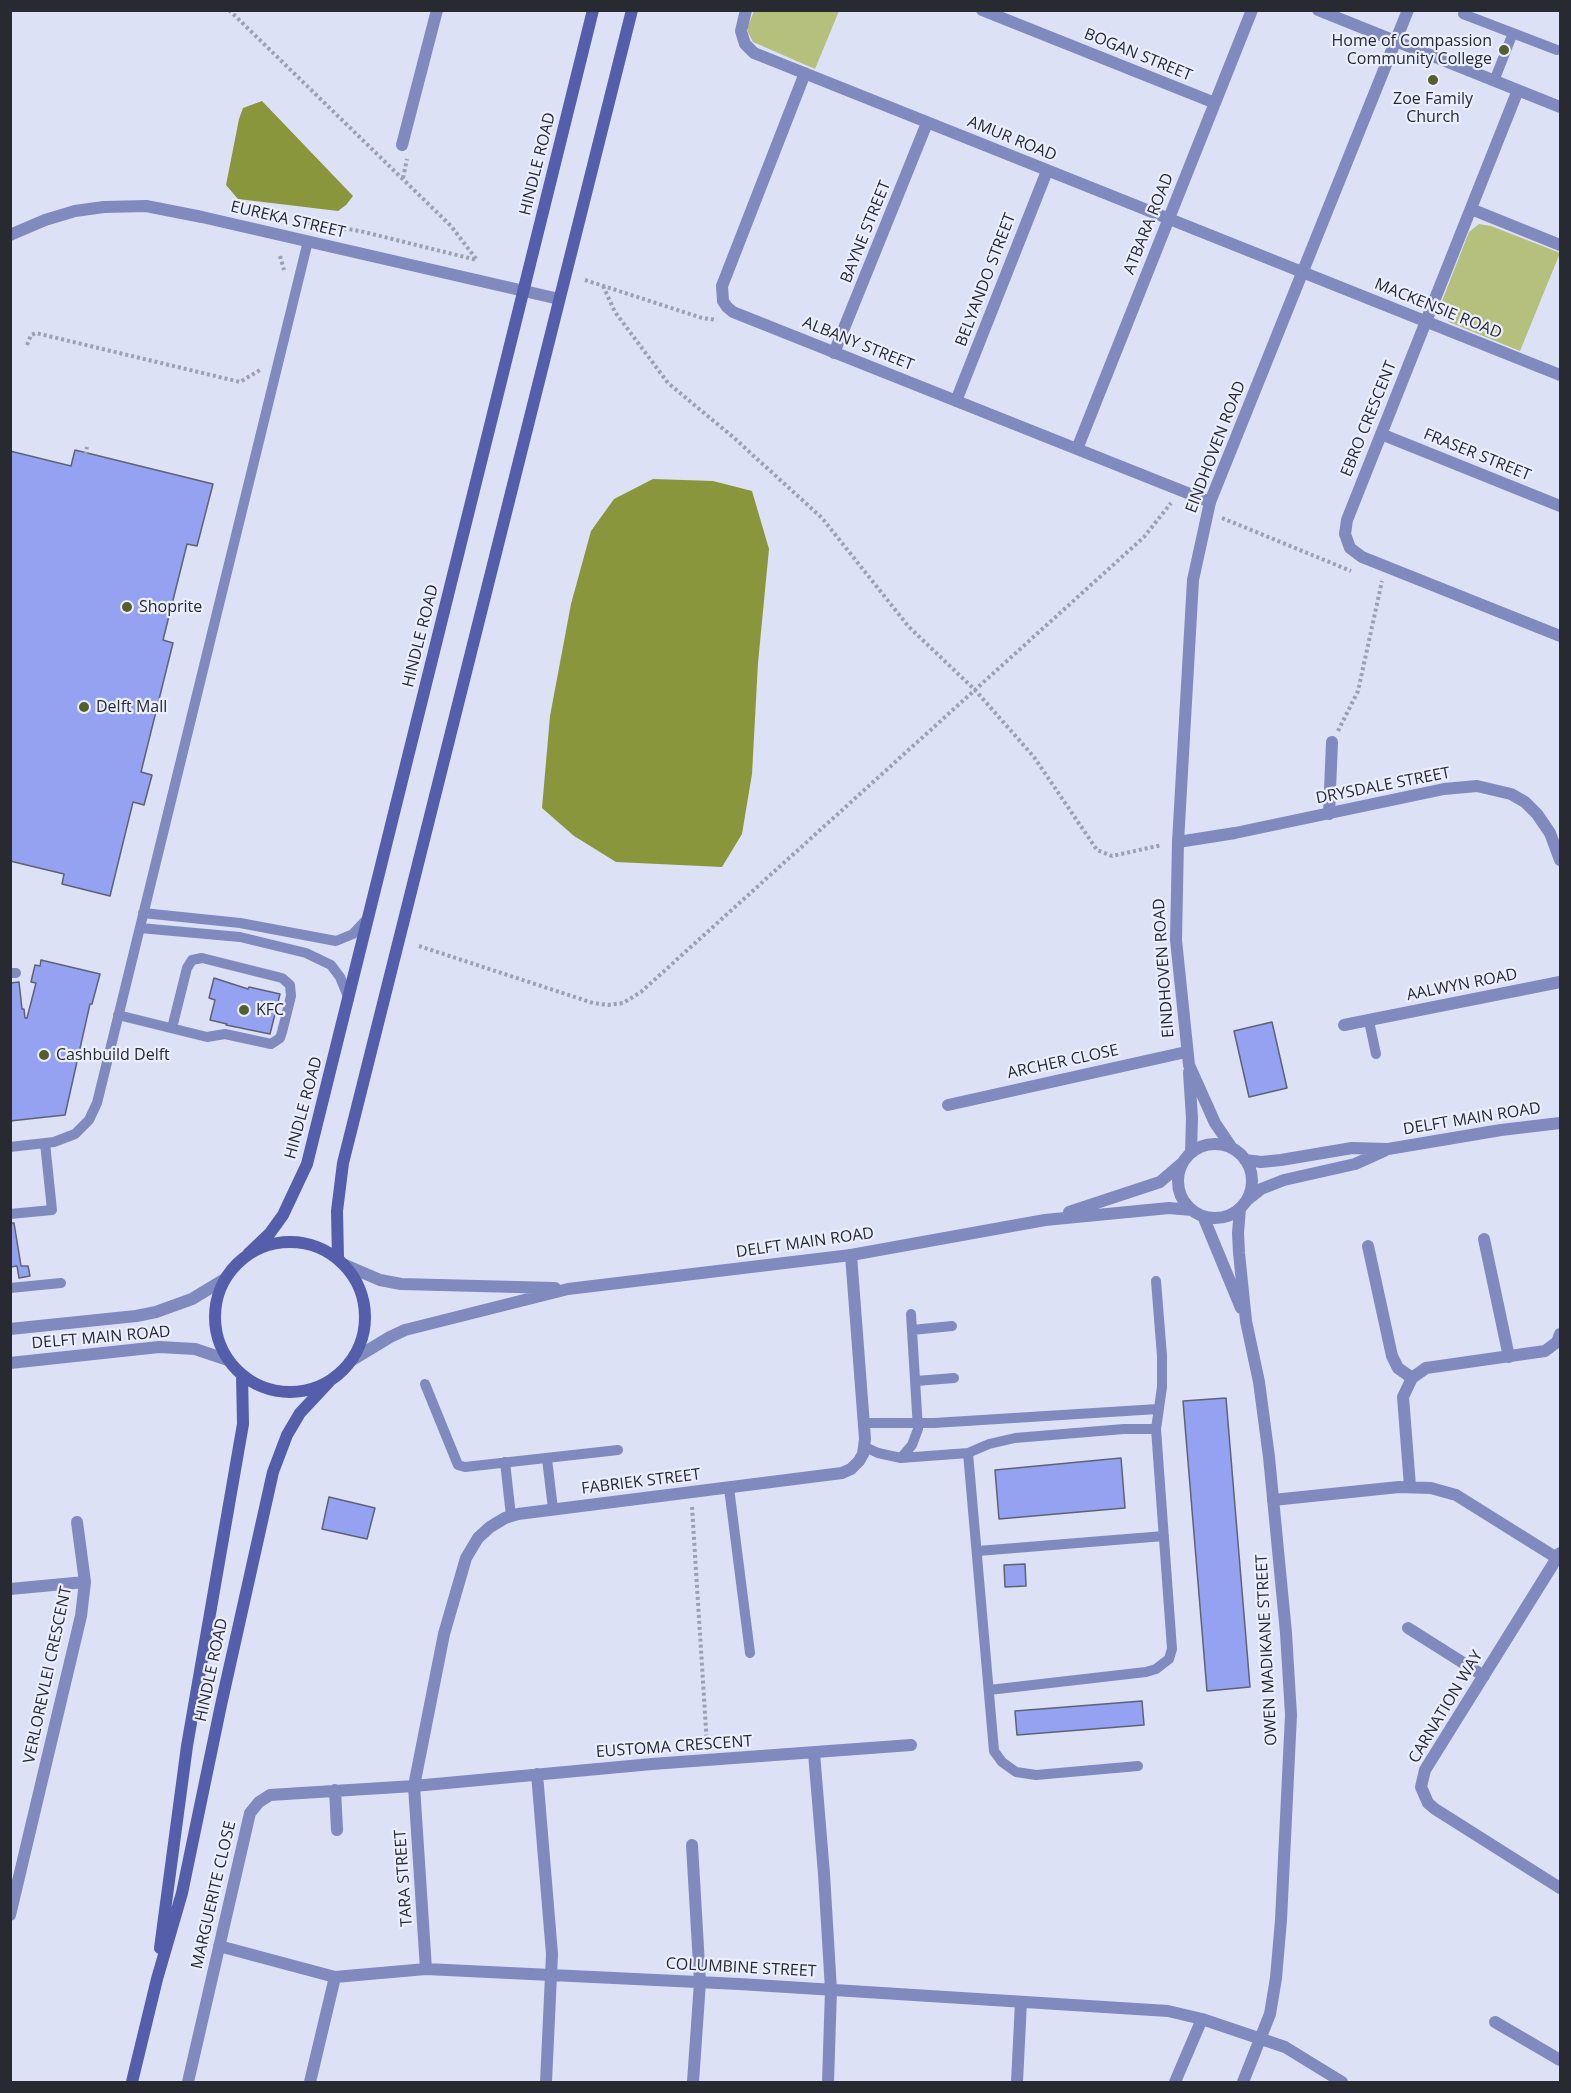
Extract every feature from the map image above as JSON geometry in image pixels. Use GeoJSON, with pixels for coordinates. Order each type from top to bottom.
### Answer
{"type":"FeatureCollection","features":[{"type":"Feature","properties":{"kind":"main road","name":"HINDLE ROAD"},"geometry":{"type":"LineString","coordinates":[[248,1254],[270,1233],[283,1215],[307,1164],[593,10]]}},
{"type":"Feature","properties":{"kind":"main road"},"geometry":{"type":"LineString","coordinates":[[341,1261],[337,1210],[343,1162],[632,10]]}},
{"type":"Feature","properties":{"kind":"main road"},"geometry":{"type":"LineString","coordinates":[[286,1241],[314,1245],[341,1261],[357,1281],[364,1301],[366,1321],[362,1341],[352,1360],[329,1382],[307,1391],[284,1392],[262,1387],[242,1375],[228,1359],[219,1341],[215,1320],[217,1299],[231,1270],[248,1254],[260,1247],[286,1241]]}},
{"type":"Feature","properties":{"kind":"main road","name":"HINDLE ROAD"},"geometry":{"type":"LineString","coordinates":[[157,1978],[187,1746],[243,1424],[242,1375]]}},
{"type":"Feature","properties":{"kind":"main road","name":"HINDLE ROAD"},"geometry":{"type":"LineString","coordinates":[[132,2082],[157,1978],[182,1893],[273,1472],[287,1435],[300,1413],[329,1382]]}},
{"type":"Feature","properties":{"kind":"street"},"geometry":{"type":"LineString","coordinates":[[402,145],[436,10]]}},
{"type":"Feature","properties":{"kind":"street","name":"AMUR ROAD"},"geometry":{"type":"LineString","coordinates":[[746,10],[741,31],[745,44],[754,53],[1302,273]]}},
{"type":"Feature","properties":{"kind":"street","name":"BOGAN STREET"},"geometry":{"type":"LineString","coordinates":[[982,10],[1215,103]]}},
{"type":"Feature","properties":{"kind":"street","name":"ATBARA ROAD"},"geometry":{"type":"LineString","coordinates":[[1077,449],[1251,10]]}},
{"type":"Feature","properties":{"kind":"street"},"geometry":{"type":"LineString","coordinates":[[1318,10],[1560,107]]}},
{"type":"Feature","properties":{"kind":"street","name":"EINDHOVEN ROAD"},"geometry":{"type":"LineString","coordinates":[[1186,1158],[1192,1118],[1176,940],[1178,842],[1192,580],[1210,502],[1408,10]]}},
{"type":"Feature","properties":{"kind":"street","name":"ALBANY STREET"},"geometry":{"type":"LineString","coordinates":[[805,73],[722,286],[723,301],[733,312],[1210,502]]}},
{"type":"Feature","properties":{"kind":"street","name":"EBRO CRESCENT"},"geometry":{"type":"LineString","coordinates":[[1518,90],[1347,520],[1345,534],[1350,548],[1356,553],[1560,636]]}},
{"type":"Feature","properties":{"kind":"street","name":"BAYNE STREET"},"geometry":{"type":"LineString","coordinates":[[834,353],[927,123]]}},
{"type":"Feature","properties":{"kind":"street","name":"BELYANDO STREET"},"geometry":{"type":"LineString","coordinates":[[956,401],[1047,171]]}},
{"type":"Feature","properties":{"kind":"street","name":"EUREKA STREET"},"geometry":{"type":"LineString","coordinates":[[10,235],[45,220],[75,211],[104,207],[146,206],[559,300]]}},
{"type":"Feature","properties":{"kind":"street"},"geometry":{"type":"LineString","coordinates":[[1471,209],[1560,245]]}},
{"type":"Feature","properties":{"kind":"street","name":"MACKENSIE ROAD"},"geometry":{"type":"LineString","coordinates":[[1302,273],[1560,375]]}},
{"type":"Feature","properties":{"kind":"street","name":"FRASER STREET"},"geometry":{"type":"LineString","coordinates":[[1381,434],[1560,506]]}},
{"type":"Feature","properties":{"kind":"street"},"geometry":{"type":"LineString","coordinates":[[1329,814],[1332,742]]}},
{"type":"Feature","properties":{"kind":"street","name":"DRYSDALE STREET"},"geometry":{"type":"LineString","coordinates":[[1178,842],[1234,833],[1444,789],[1477,786],[1511,794],[1525,802],[1537,814],[1550,833],[1560,860]]}},
{"type":"Feature","properties":{"kind":"street","name":"AALWYN ROAD"},"geometry":{"type":"LineString","coordinates":[[1344,1025],[1560,982]]}},
{"type":"Feature","properties":{"kind":"street","name":"ARCHER CLOSE"},"geometry":{"type":"LineString","coordinates":[[948,1104],[1186,1052]]}},
{"type":"Feature","properties":{"kind":"street","name":"EINDHOVEN ROAD"},"geometry":{"type":"LineString","coordinates":[[1189,1065],[1215,1123],[1232,1148]]}},
{"type":"Feature","properties":{"kind":"street","name":"DELFT MAIN ROAD"},"geometry":{"type":"LineString","coordinates":[[1245,1160],[1262,1162],[1281,1160],[1352,1148],[1388,1149],[1501,1130],[1560,1123]]}},
{"type":"Feature","properties":{"kind":"street"},"geometry":{"type":"LineString","coordinates":[[1210,1144],[1221,1144],[1232,1148],[1245,1160],[1250,1169],[1251,1190],[1243,1204],[1229,1215],[1216,1218],[1197,1213],[1183,1200],[1178,1188],[1178,1175],[1186,1158],[1200,1147],[1210,1144]]}},
{"type":"Feature","properties":{"kind":"street","name":"DELFT MAIN ROAD"},"geometry":{"type":"LineString","coordinates":[[1243,1204],[1261,1189],[1284,1180],[1354,1164],[1388,1149]]}},
{"type":"Feature","properties":{"kind":"street","name":"DELFT MAIN ROAD"},"geometry":{"type":"LineString","coordinates":[[1045,1220],[1160,1182],[1173,1173],[1186,1158]]}},
{"type":"Feature","properties":{"kind":"street","name":"OWEN MADIKANE STREET"},"geometry":{"type":"LineString","coordinates":[[1243,1204],[1238,1233],[1246,1321],[1264,1413],[1274,1500],[1291,1715],[1281,1920],[1270,2014],[1243,2082]]}},
{"type":"Feature","properties":{"kind":"street","name":"DELFT MAIN ROAD"},"geometry":{"type":"LineString","coordinates":[[352,1360],[405,1330],[568,1289],[851,1255],[1045,1220],[1169,1208],[1197,1213]]}},
{"type":"Feature","properties":{"kind":"street","name":"OWEN MADIKANE STREET"},"geometry":{"type":"LineString","coordinates":[[1197,1213],[1246,1321]]}},
{"type":"Feature","properties":{"kind":"street"},"geometry":{"type":"LineString","coordinates":[[1484,1239],[1509,1357]]}},
{"type":"Feature","properties":{"kind":"street"},"geometry":{"type":"LineString","coordinates":[[1368,1246],[1392,1356],[1398,1368],[1412,1378]]}},
{"type":"Feature","properties":{"kind":"street"},"geometry":{"type":"LineString","coordinates":[[851,1255],[865,1447]]}},
{"type":"Feature","properties":{"kind":"street","name":"DELFT MAIN ROAD"},"geometry":{"type":"LineString","coordinates":[[341,1261],[380,1280],[400,1284],[568,1289]]}},
{"type":"Feature","properties":{"kind":"street","name":"DELFT MAIN ROAD"},"geometry":{"type":"LineString","coordinates":[[10,1329],[156,1312],[192,1299],[225,1279]]}},
{"type":"Feature","properties":{"kind":"street"},"geometry":{"type":"LineString","coordinates":[[1410,1486],[1403,1397],[1412,1378],[1426,1368],[1545,1352],[1557,1342],[1560,1334]]}},
{"type":"Feature","properties":{"kind":"street","name":"DELFT MAIN ROAD"},"geometry":{"type":"LineString","coordinates":[[10,1363],[159,1347],[195,1349],[228,1359]]}},
{"type":"Feature","properties":{"kind":"street","name":"FABRIEK STREET"},"geometry":{"type":"LineString","coordinates":[[414,1786],[444,1634],[466,1558],[478,1539],[490,1527],[511,1516],[553,1509],[842,1473],[859,1461],[865,1447]]}},
{"type":"Feature","properties":{"kind":"street"},"geometry":{"type":"LineString","coordinates":[[1274,1500],[1410,1486],[1431,1488],[1456,1495],[1560,1557]]}},
{"type":"Feature","properties":{"kind":"street","name":"VERLOREVLEI CRESCENT"},"geometry":{"type":"LineString","coordinates":[[10,1915],[81,1616],[85,1582],[77,1521]]}},
{"type":"Feature","properties":{"kind":"street","name":"CARNATION WAY"},"geometry":{"type":"LineString","coordinates":[[1560,1557],[1425,1770],[1421,1787],[1423,1796],[1435,1809],[1560,1888]]}},
{"type":"Feature","properties":{"kind":"street","name":"VERLOREVLEI CRESCENT"},"geometry":{"type":"LineString","coordinates":[[10,1589],[85,1582]]}},
{"type":"Feature","properties":{"kind":"street"},"geometry":{"type":"LineString","coordinates":[[1408,1628],[1484,1676]]}},
{"type":"Feature","properties":{"kind":"street","name":"EUSTOMA CRESCENT"},"geometry":{"type":"LineString","coordinates":[[414,1786],[537,1774],[911,1745]]}},
{"type":"Feature","properties":{"kind":"street"},"geometry":{"type":"LineString","coordinates":[[814,1753],[825,1874],[831,1990],[828,2082]]}},
{"type":"Feature","properties":{"kind":"street"},"geometry":{"type":"LineString","coordinates":[[537,1774],[552,1954],[546,2082]]}},
{"type":"Feature","properties":{"kind":"street","name":"MARGUERITE CLOSE"},"geometry":{"type":"LineString","coordinates":[[188,2082],[250,1813],[270,1795],[414,1786]]}},
{"type":"Feature","properties":{"kind":"street","name":"TARA STREET"},"geometry":{"type":"LineString","coordinates":[[414,1786],[426,1968]]}},
{"type":"Feature","properties":{"kind":"street"},"geometry":{"type":"LineString","coordinates":[[335,1790],[337,1830]]}},
{"type":"Feature","properties":{"kind":"street"},"geometry":{"type":"LineString","coordinates":[[692,1845],[700,1982],[693,2082]]}},
{"type":"Feature","properties":{"kind":"street","name":"COLUMBINE STREET"},"geometry":{"type":"LineString","coordinates":[[219,1946],[334,1977],[426,1968],[1141,2007],[1202,2019],[1285,2047],[1342,2082]]}},
{"type":"Feature","properties":{"kind":"street"},"geometry":{"type":"LineString","coordinates":[[310,2082],[334,1977]]}},
{"type":"Feature","properties":{"kind":"street"},"geometry":{"type":"LineString","coordinates":[[1017,2082],[1021,2002]]}},
{"type":"Feature","properties":{"kind":"street"},"geometry":{"type":"LineString","coordinates":[[1175,2082],[1202,2019]]}},
{"type":"Feature","properties":{"kind":"street"},"geometry":{"type":"LineString","coordinates":[[1495,2022],[1560,2061]]}},
{"type":"Feature","properties":{"kind":"lane"},"geometry":{"type":"LineString","coordinates":[[1463,14],[1557,50]]}},
{"type":"Feature","properties":{"kind":"lane"},"geometry":{"type":"LineString","coordinates":[[1494,81],[1513,33]]}},
{"type":"Feature","properties":{"kind":"lane"},"geometry":{"type":"LineString","coordinates":[[10,1147],[65,1139],[82,1128],[94,1112],[308,242]]}},
{"type":"Feature","properties":{"kind":"lane"},"geometry":{"type":"LineString","coordinates":[[144,913],[240,922],[336,941],[352,934],[369,915]]}},
{"type":"Feature","properties":{"kind":"lane"},"geometry":{"type":"LineString","coordinates":[[140,928],[240,937],[306,953],[331,965],[340,977],[349,999]]}},
{"type":"Feature","properties":{"kind":"lane"},"geometry":{"type":"LineString","coordinates":[[118,1015],[207,1037],[225,1034],[271,1044],[280,1038],[282,1032],[291,996],[290,985],[282,978],[202,958],[192,960],[187,968],[172,1028]]}},
{"type":"Feature","properties":{"kind":"lane"},"geometry":{"type":"LineString","coordinates":[[1369,1020],[1376,1054]]}},
{"type":"Feature","properties":{"kind":"lane"},"geometry":{"type":"LineString","coordinates":[[10,1214],[52,1210],[45,1143]]}},
{"type":"Feature","properties":{"kind":"lane"},"geometry":{"type":"LineString","coordinates":[[989,1690],[1146,1672],[1169,1659],[1172,1649],[1156,1429],[1162,1387],[1162,1356],[1156,1281]]}},
{"type":"Feature","properties":{"kind":"lane"},"geometry":{"type":"LineString","coordinates":[[10,1288],[61,1283]]}},
{"type":"Feature","properties":{"kind":"lane"},"geometry":{"type":"LineString","coordinates":[[901,1458],[914,1442],[919,1423],[911,1314]]}},
{"type":"Feature","properties":{"kind":"lane"},"geometry":{"type":"LineString","coordinates":[[912,1330],[952,1326]]}},
{"type":"Feature","properties":{"kind":"lane"},"geometry":{"type":"LineString","coordinates":[[916,1381],[954,1378]]}},
{"type":"Feature","properties":{"kind":"lane"},"geometry":{"type":"LineString","coordinates":[[425,1384],[458,1465],[465,1467],[618,1450]]}},
{"type":"Feature","properties":{"kind":"lane"},"geometry":{"type":"LineString","coordinates":[[865,1423],[919,1423],[1158,1409]]}},
{"type":"Feature","properties":{"kind":"lane"},"geometry":{"type":"LineString","coordinates":[[865,1447],[878,1453],[901,1458],[968,1453],[988,1444],[1015,1438],[1124,1429],[1156,1429]]}},
{"type":"Feature","properties":{"kind":"lane"},"geometry":{"type":"LineString","coordinates":[[968,1453],[994,1751],[1002,1762],[1016,1772],[1036,1775],[1138,1766]]}},
{"type":"Feature","properties":{"kind":"lane"},"geometry":{"type":"LineString","coordinates":[[547,1459],[553,1509]]}},
{"type":"Feature","properties":{"kind":"lane"},"geometry":{"type":"LineString","coordinates":[[505,1462],[511,1516]]}},
{"type":"Feature","properties":{"kind":"lane"},"geometry":{"type":"LineString","coordinates":[[729,1488],[750,1653]]}},
{"type":"Feature","properties":{"kind":"lane"},"geometry":{"type":"LineString","coordinates":[[978,1551],[1164,1536]]}},
{"type":"Feature","properties":{"kind":"path"},"geometry":{"type":"LineString","coordinates":[[229,10],[451,226],[477,260]]}},
{"type":"Feature","properties":{"kind":"path"},"geometry":{"type":"LineString","coordinates":[[280,256],[284,265],[284,273]]}},
{"type":"Feature","properties":{"kind":"path"},"geometry":{"type":"LineString","coordinates":[[585,280],[702,318],[724,321]]}},
{"type":"Feature","properties":{"kind":"path"},"geometry":{"type":"LineString","coordinates":[[603,286],[615,312],[668,383],[733,437],[822,518],[909,627],[975,690],[1034,756],[1097,850],[1112,856],[1178,842]]}},
{"type":"Feature","properties":{"kind":"path"},"geometry":{"type":"LineString","coordinates":[[27,345],[31,335],[36,333],[240,382],[258,372],[262,367]]}},
{"type":"Feature","properties":{"kind":"path"},"geometry":{"type":"LineString","coordinates":[[85,455],[87,447]]}},
{"type":"Feature","properties":{"kind":"path"},"geometry":{"type":"LineString","coordinates":[[419,946],[593,1003],[608,1005],[623,1003],[640,992],[1144,537],[1182,491]]}},
{"type":"Feature","properties":{"kind":"path"},"geometry":{"type":"LineString","coordinates":[[1332,742],[1358,691],[1384,566]]}},
{"type":"Feature","properties":{"kind":"path"},"geometry":{"type":"LineString","coordinates":[[691,1492],[708,1760]]}},
{"type":"Feature","properties":{"kind":"shaded area"},"geometry":{"type":"Polygon","coordinates":[[[754,11],[839,11],[815,69],[753,42],[748,26],[754,11]]]}},
{"type":"Feature","properties":{"kind":"shaded area"},"geometry":{"type":"Polygon","coordinates":[[[262,101],[353,196],[338,211],[238,199],[226,185],[243,108],[262,101]]]}},
{"type":"Feature","properties":{"kind":"shaded area"},"geometry":{"type":"Polygon","coordinates":[[[1479,224],[1491,226],[1560,253],[1520,351],[1449,322],[1442,314],[1442,301],[1469,232],[1479,224]]]}},
{"type":"Feature","properties":{"kind":"shaded area"},"geometry":{"type":"Polygon","coordinates":[[[653,479],[713,481],[752,491],[769,549],[758,663],[752,774],[742,834],[722,867],[616,862],[574,836],[542,808],[550,716],[571,604],[591,531],[614,499],[653,479]]]}},
{"type":"Feature","properties":{"kind":"building","name":"Delft Mall"},"geometry":{"type":"Polygon","coordinates":[[[75,450],[213,484],[197,546],[187,544],[163,640],[173,643],[141,772],[152,775],[144,805],[133,802],[110,896],[62,884],[64,874],[10,861],[10,451],[71,466],[75,450]]]}},
{"type":"Feature","properties":{"kind":"building","name":"Cashbuild Delft"},"geometry":{"type":"Polygon","coordinates":[[[41,960],[100,974],[92,1004],[90,1004],[65,1115],[10,1121],[10,983],[19,982],[22,1009],[27,1018],[36,983],[31,982],[35,965],[40,966],[41,960]]]}},
{"type":"Feature","properties":{"kind":"building","name":"KFC"},"geometry":{"type":"Polygon","coordinates":[[[214,978],[248,989],[249,987],[280,994],[270,1034],[210,1020],[215,1000],[209,998],[214,978]]]}},
{"type":"Feature","properties":{"kind":"building"},"geometry":{"type":"Polygon","coordinates":[[[1272,1022],[1287,1088],[1249,1097],[1234,1031],[1272,1022]]]}},
{"type":"Feature","properties":{"kind":"building"},"geometry":{"type":"Polygon","coordinates":[[[10,1223],[14,1223],[21,1266],[28,1266],[30,1276],[19,1278],[17,1266],[10,1267],[10,1223]]]}},
{"type":"Feature","properties":{"kind":"building"},"geometry":{"type":"Polygon","coordinates":[[[1226,1398],[1250,1687],[1207,1691],[1183,1401],[1226,1398]]]}},
{"type":"Feature","properties":{"kind":"building"},"geometry":{"type":"Polygon","coordinates":[[[1121,1458],[1125,1508],[999,1519],[995,1470],[1121,1458]]]}},
{"type":"Feature","properties":{"kind":"building"},"geometry":{"type":"Polygon","coordinates":[[[329,1497],[375,1508],[367,1539],[322,1529],[329,1497]]]}},
{"type":"Feature","properties":{"kind":"building"},"geometry":{"type":"Polygon","coordinates":[[[1025,1564],[1026,1586],[1005,1587],[1004,1565],[1025,1564]]]}},
{"type":"Feature","properties":{"kind":"building"},"geometry":{"type":"Polygon","coordinates":[[[1142,1701],[1144,1725],[1017,1735],[1015,1711],[1142,1701]]]}},
{"type":"Feature","properties":{"kind":"place","name":"Home of Compassion Community College"},"geometry":{"type":"Point","coordinates":[1504,50]}},
{"type":"Feature","properties":{"kind":"place","name":"Zoe Family Church"},"geometry":{"type":"Point","coordinates":[1433,80]}},
{"type":"Feature","properties":{"kind":"place","name":"Shoprite"},"geometry":{"type":"Point","coordinates":[127,607]}},
{"type":"Feature","properties":{"kind":"place","name":"Delft Mall"},"geometry":{"type":"Point","coordinates":[84,707]}},
{"type":"Feature","properties":{"kind":"place","name":"KFC"},"geometry":{"type":"Point","coordinates":[244,1010]}},
{"type":"Feature","properties":{"kind":"place","name":"Cashbuild Delft"},"geometry":{"type":"Point","coordinates":[44,1055]}}]}
